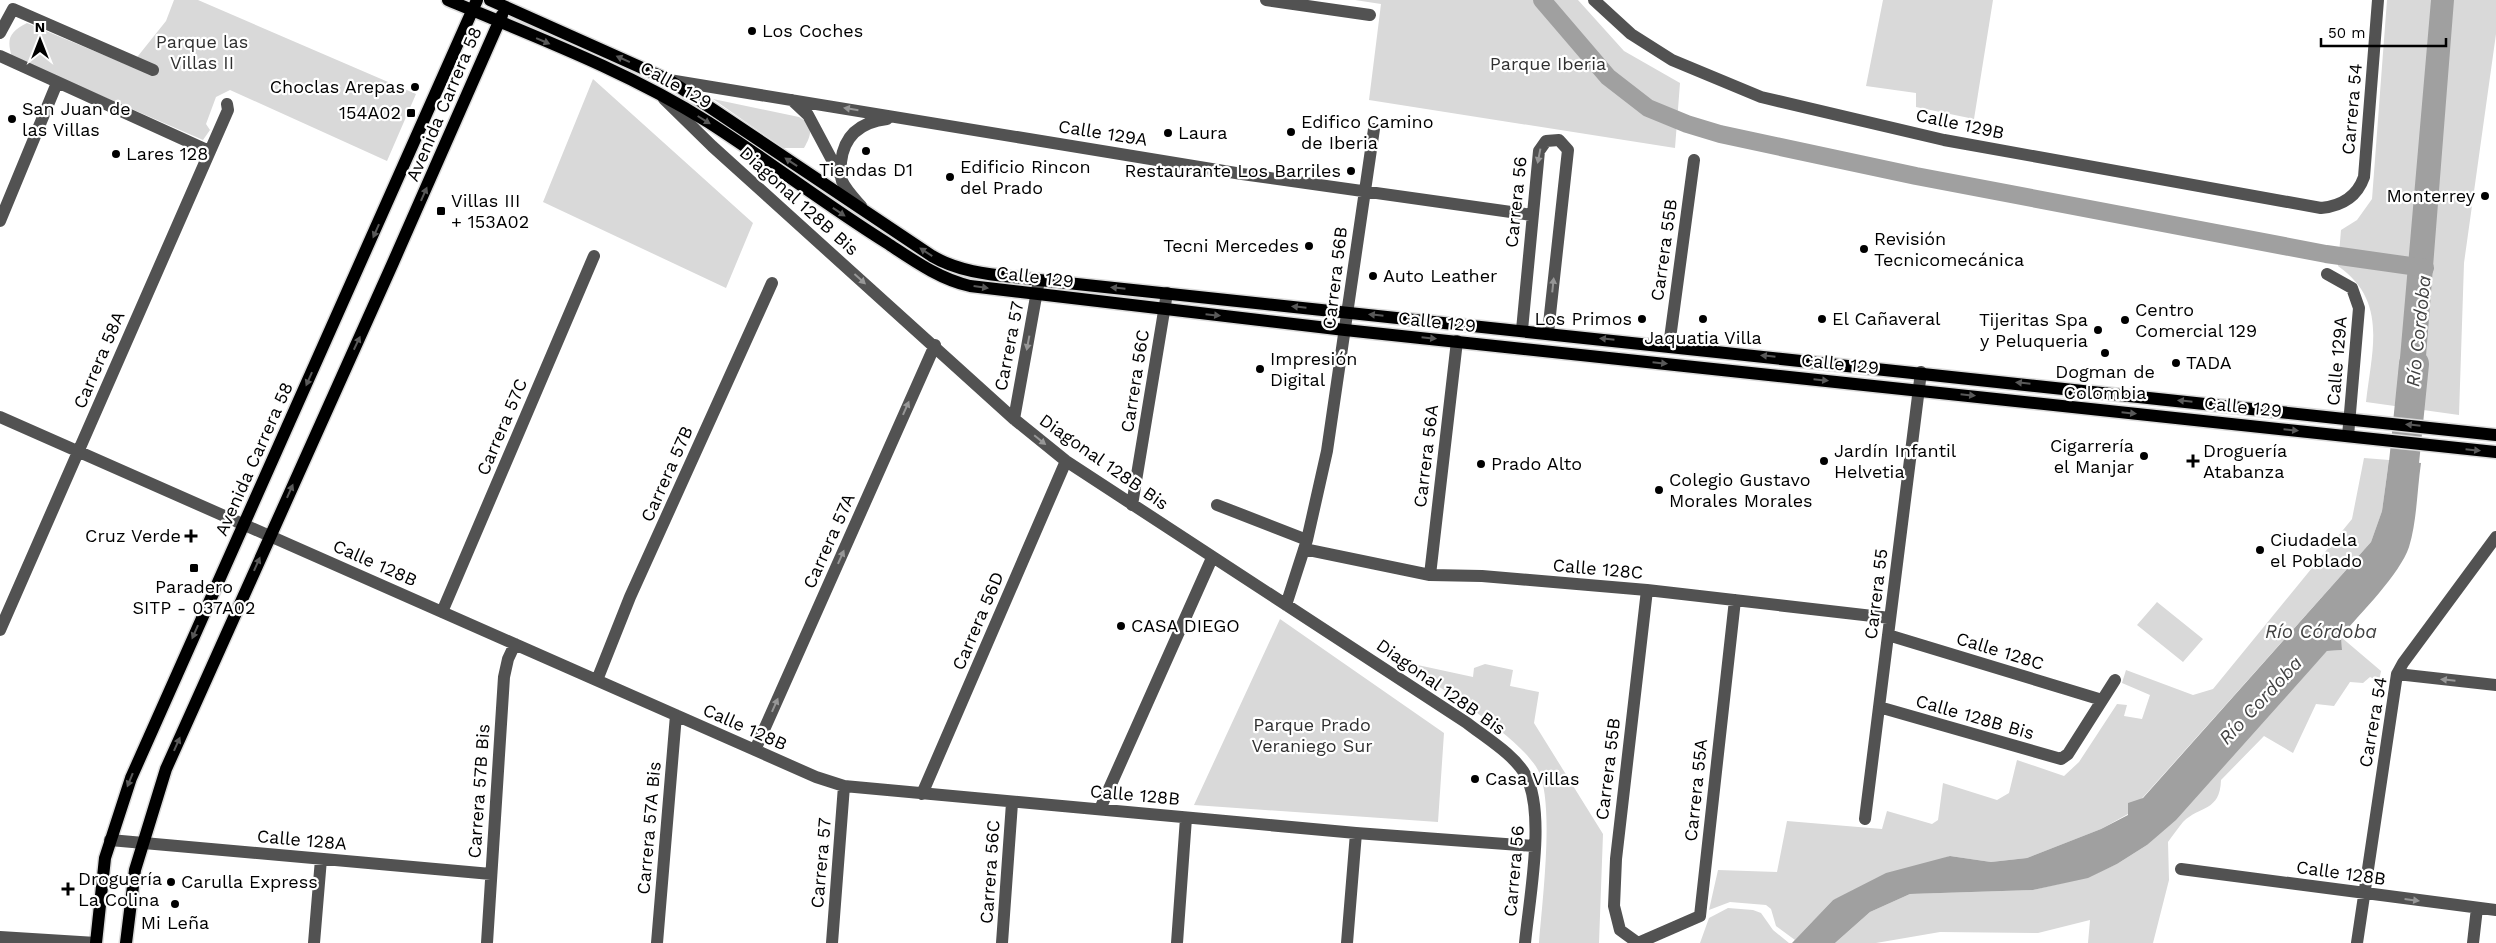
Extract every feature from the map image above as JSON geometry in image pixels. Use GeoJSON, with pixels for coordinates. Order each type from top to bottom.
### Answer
{"type":"FeatureCollection","features":[{"type":"Feature","properties":{"kind":"main road","name":"Calle 129"},"geometry":{"type":"LineString","coordinates":[[448,0],[475,5],[498,21],[657,92],[709,123],[857,225],[946,279],[970,286],[1345,330],[2496,452]]}},
{"type":"Feature","properties":{"kind":"main road","name":"Calle 129"},"geometry":{"type":"LineString","coordinates":[[490,0],[506,3],[669,80],[932,256],[955,268],[1040,280],[1167,294],[2496,434]]}},
{"type":"Feature","properties":{"kind":"main road","name":"Avenida Carrera 58"},"geometry":{"type":"LineString","coordinates":[[126,943],[135,870],[166,769],[392,265],[506,3]]}},
{"type":"Feature","properties":{"kind":"main road","name":"Avenida Carrera 58"},"geometry":{"type":"LineString","coordinates":[[96,943],[102,880],[110,840],[131,778],[475,5]]}},
{"type":"Feature","properties":{"kind":"street"},"geometry":{"type":"LineString","coordinates":[[1266,0],[1370,14]]}},
{"type":"Feature","properties":{"kind":"street","name":"Carrera 54"},"geometry":{"type":"LineString","coordinates":[[2334,207],[2350,198],[2360,189],[2364,177],[2378,0]]}},
{"type":"Feature","properties":{"kind":"street","name":"Calle 129B"},"geometry":{"type":"LineString","coordinates":[[1597,4],[1631,34],[1672,60],[1761,97],[1944,140],[2306,206],[2334,207]]}},
{"type":"Feature","properties":{"kind":"street"},"geometry":{"type":"LineString","coordinates":[[0,33],[13,9],[153,70]]}},
{"type":"Feature","properties":{"kind":"street"},"geometry":{"type":"LineString","coordinates":[[0,56],[209,151]]}},
{"type":"Feature","properties":{"kind":"street","name":"Calle 129A"},"geometry":{"type":"LineString","coordinates":[[669,80],[1364,192],[1532,215]]}},
{"type":"Feature","properties":{"kind":"street"},"geometry":{"type":"LineString","coordinates":[[0,222],[57,83]]}},
{"type":"Feature","properties":{"kind":"street","name":"Diagonal 128B Bis"},"geometry":{"type":"LineString","coordinates":[[657,92],[712,146],[1014,419],[1066,461],[1467,723],[1516,764],[1526,776],[1534,802]]}},
{"type":"Feature","properties":{"kind":"street"},"geometry":{"type":"LineString","coordinates":[[791,100],[808,115],[842,180]]}},
{"type":"Feature","properties":{"kind":"street","name":"Carrera 58A"},"geometry":{"type":"LineString","coordinates":[[0,630],[4,608],[78,452],[228,110],[227,104]]}},
{"type":"Feature","properties":{"kind":"street"},"geometry":{"type":"LineString","coordinates":[[842,180],[842,155],[846,142],[854,131],[862,125],[878,120],[899,117]]}},
{"type":"Feature","properties":{"kind":"street","name":"Carrera 56B"},"geometry":{"type":"LineString","coordinates":[[1286,605],[1306,544],[1327,451],[1374,129]]}},
{"type":"Feature","properties":{"kind":"street","name":"Carrera 56"},"geometry":{"type":"LineString","coordinates":[[1522,330],[1539,151],[1546,141],[1559,140],[1565,144],[1568,150],[1548,333]]}},
{"type":"Feature","properties":{"kind":"street","name":"Carrera 55B"},"geometry":{"type":"LineString","coordinates":[[1668,346],[1694,160]]}},
{"type":"Feature","properties":{"kind":"street","name":"Calle 129"},"geometry":{"type":"LineString","coordinates":[[842,180],[866,212]]}},
{"type":"Feature","properties":{"kind":"street","name":"Carrera 57C"},"geometry":{"type":"LineString","coordinates":[[442,612],[594,256]]}},
{"type":"Feature","properties":{"kind":"street","name":"Calle 129A"},"geometry":{"type":"LineString","coordinates":[[2327,274],[2352,288],[2358,302],[2348,436]]}},
{"type":"Feature","properties":{"kind":"street","name":"Carrera 57"},"geometry":{"type":"LineString","coordinates":[[1014,419],[1040,280]]}},
{"type":"Feature","properties":{"kind":"street","name":"Carrera 57B"},"geometry":{"type":"LineString","coordinates":[[597,680],[630,598],[772,283]]}},
{"type":"Feature","properties":{"kind":"street","name":"Carrera 56C"},"geometry":{"type":"LineString","coordinates":[[1132,505],[1167,294]]}},
{"type":"Feature","properties":{"kind":"street","name":"Carrera 56A"},"geometry":{"type":"LineString","coordinates":[[1430,575],[1457,341]]}},
{"type":"Feature","properties":{"kind":"street","name":"Carrera 57A"},"geometry":{"type":"LineString","coordinates":[[755,750],[934,345]]}},
{"type":"Feature","properties":{"kind":"street","name":"Carrera 55"},"geometry":{"type":"LineString","coordinates":[[1865,819],[1921,372]]}},
{"type":"Feature","properties":{"kind":"street","name":"Calle 128B"},"geometry":{"type":"LineString","coordinates":[[0,417],[244,523],[816,777],[844,786],[1356,834],[1534,846]]}},
{"type":"Feature","properties":{"kind":"street","name":"Carrera 56D"},"geometry":{"type":"LineString","coordinates":[[922,794],[1066,461]]}},
{"type":"Feature","properties":{"kind":"street","name":"Calle 128C"},"geometry":{"type":"LineString","coordinates":[[1217,505],[1306,544],[1430,575],[1482,576],[1647,590],[1890,618]]}},
{"type":"Feature","properties":{"kind":"street","name":"Carrera 54"},"geometry":{"type":"LineString","coordinates":[[2357,943],[2397,674],[2403,663],[2496,537]]}},
{"type":"Feature","properties":{"kind":"street"},"geometry":{"type":"LineString","coordinates":[[1100,810],[1212,558]]}},
{"type":"Feature","properties":{"kind":"street","name":"Carrera 55B"},"geometry":{"type":"LineString","coordinates":[[1638,943],[1620,930],[1614,906],[1616,859],[1647,590]]}},
{"type":"Feature","properties":{"kind":"street","name":"Carrera 55A"},"geometry":{"type":"LineString","coordinates":[[1638,943],[1700,916],[1735,600]]}},
{"type":"Feature","properties":{"kind":"street","name":"Calle 128C"},"geometry":{"type":"LineString","coordinates":[[1888,635],[2102,700]]}},
{"type":"Feature","properties":{"kind":"street","name":"Carrera 57B Bis"},"geometry":{"type":"LineString","coordinates":[[487,943],[504,677],[508,659],[515,644]]}},
{"type":"Feature","properties":{"kind":"street"},"geometry":{"type":"LineString","coordinates":[[2397,674],[2496,684]]}},
{"type":"Feature","properties":{"kind":"street"},"geometry":{"type":"LineString","coordinates":[[2102,700],[2115,680]]}},
{"type":"Feature","properties":{"kind":"street","name":"Calle 128B Bis"},"geometry":{"type":"LineString","coordinates":[[1879,707],[2061,758],[2068,754],[2102,700]]}},
{"type":"Feature","properties":{"kind":"street","name":"Carrera 57A Bis"},"geometry":{"type":"LineString","coordinates":[[657,943],[676,715]]}},
{"type":"Feature","properties":{"kind":"street","name":"Carrera 57"},"geometry":{"type":"LineString","coordinates":[[832,943],[844,786]]}},
{"type":"Feature","properties":{"kind":"street","name":"Carrera 56"},"geometry":{"type":"LineString","coordinates":[[1525,943],[1536,816],[1534,802]]}},
{"type":"Feature","properties":{"kind":"street","name":"Carrera 56C"},"geometry":{"type":"LineString","coordinates":[[1002,943],[1012,803]]}},
{"type":"Feature","properties":{"kind":"street"},"geometry":{"type":"LineString","coordinates":[[1177,943],[1186,818]]}},
{"type":"Feature","properties":{"kind":"street"},"geometry":{"type":"LineString","coordinates":[[1347,943],[1356,834]]}},
{"type":"Feature","properties":{"kind":"street","name":"Calle 128A"},"geometry":{"type":"LineString","coordinates":[[110,840],[491,874]]}},
{"type":"Feature","properties":{"kind":"street"},"geometry":{"type":"LineString","coordinates":[[314,943],[321,859]]}},
{"type":"Feature","properties":{"kind":"street","name":"Calle 128B"},"geometry":{"type":"LineString","coordinates":[[2181,869],[2496,910]]}},
{"type":"Feature","properties":{"kind":"street"},"geometry":{"type":"LineString","coordinates":[[2473,943],[2478,908]]}},
{"type":"Feature","properties":{"kind":"street"},"geometry":{"type":"LineString","coordinates":[[0,937],[96,943]]}},
{"type":"Feature","properties":{"kind":"green space","name":"Parque las Villas II"},"geometry":{"type":"Polygon","coordinates":[[[174,0],[198,0],[416,94],[387,161],[230,90],[216,97],[206,124],[210,130],[203,140],[12,57],[9,45],[11,36],[17,29],[27,23],[130,66],[166,21],[174,0]]]}},
{"type":"Feature","properties":{"kind":"green space","name":"Parque Iberia"},"geometry":{"type":"Polygon","coordinates":[[[1355,0],[1578,0],[1624,51],[1680,83],[1675,148],[1369,100],[1381,4],[1355,0]]]}},
{"type":"Feature","properties":{"kind":"green space"},"geometry":{"type":"Polygon","coordinates":[[[1883,0],[1993,0],[1974,119],[1916,107],[1916,93],[1866,86],[1883,0]]]}},
{"type":"Feature","properties":{"kind":"green space"},"geometry":{"type":"Polygon","coordinates":[[[2387,0],[2496,0],[2496,34],[2464,263],[2459,415],[2366,402],[2373,345],[2373,327],[2370,310],[2364,295],[2354,280],[2338,266],[2341,230],[2357,220],[2372,199],[2387,0]]]}},
{"type":"Feature","properties":{"kind":"green space"},"geometry":{"type":"Polygon","coordinates":[[[593,79],[753,223],[726,288],[543,202],[593,79]]]}},
{"type":"Feature","properties":{"kind":"green space"},"geometry":{"type":"Polygon","coordinates":[[[713,99],[799,117],[809,123],[810,133],[807,142],[804,148],[783,148],[713,99]]]}},
{"type":"Feature","properties":{"kind":"green space"},"geometry":{"type":"Polygon","coordinates":[[[2364,458],[2389,460],[2382,511],[2371,542],[2128,814],[2101,829],[2027,858],[1991,862],[1950,856],[1833,900],[1795,940],[1776,926],[1771,909],[1766,905],[1730,902],[1709,910],[1718,870],[1777,872],[1787,821],[1882,829],[1887,811],[1932,824],[1938,820],[1943,783],[1997,800],[2009,793],[2017,760],[2064,776],[2079,762],[2117,704],[2127,705],[2124,716],[2142,719],[2150,695],[2122,683],[2126,670],[2193,695],[2213,689],[2352,519],[2364,458]]]}},
{"type":"Feature","properties":{"kind":"green space"},"geometry":{"type":"Polygon","coordinates":[[[2157,602],[2203,639],[2183,662],[2137,625],[2157,602]]]}},
{"type":"Feature","properties":{"kind":"green space","name":"Parque Prado Veraniego Sur"},"geometry":{"type":"Polygon","coordinates":[[[1280,619],[1444,733],[1438,822],[1194,805],[1280,619]]]}},
{"type":"Feature","properties":{"kind":"green space"},"geometry":{"type":"Polygon","coordinates":[[[2341,637],[2381,671],[2379,681],[2370,677],[2363,683],[2350,682],[2334,706],[2316,704],[2293,753],[2264,736],[2221,780],[2220,790],[2213,803],[2183,822],[2168,842],[2169,880],[2153,943],[2088,943],[2090,920],[2038,933],[1940,932],[1876,943],[1835,943],[1870,912],[1910,894],[2033,890],[2088,877],[2117,864],[2147,845],[2327,651],[2342,650],[2341,637]]]}},
{"type":"Feature","properties":{"kind":"green space"},"geometry":{"type":"Polygon","coordinates":[[[1413,664],[1473,677],[1474,668],[1485,664],[1513,670],[1510,686],[1539,692],[1534,723],[1603,834],[1599,943],[1539,943],[1547,828],[1543,785],[1538,770],[1529,757],[1515,743],[1480,715],[1411,668],[1413,664]]]}},
{"type":"Feature","properties":{"kind":"green space"},"geometry":{"type":"Polygon","coordinates":[[[1728,908],[1753,910],[1761,913],[1773,930],[1789,943],[1700,943],[1709,918],[1728,908]]]}},
{"type":"Feature","properties":{"kind":"water"},"geometry":{"type":"Polygon","coordinates":[[[2431,0],[2454,0],[2422,407],[2396,404],[2431,0]]]}},
{"type":"Feature","properties":{"kind":"water","name":"Río Córdoba"},"geometry":{"type":"Polygon","coordinates":[[[2389,460],[2421,463],[2412,537],[2404,558],[2389,581],[2341,636],[2342,650],[2327,651],[2176,820],[2147,845],[2117,864],[2088,878],[2033,890],[1910,894],[1870,912],[1835,943],[1792,943],[1833,900],[1886,873],[1950,856],[1991,862],[2027,858],[2101,829],[2128,815],[2128,803],[2143,798],[2371,542],[2382,511],[2389,460]]]}},
{"type":"Feature","properties":{"kind":"waterway"},"geometry":{"type":"LineString","coordinates":[[1542,0],[1608,77],[1648,108],[1687,124],[1720,134],[1916,176],[2326,254],[2425,268]]}},
{"type":"Feature","properties":{"kind":"waterway","name":"Río Cordoba"},"geometry":{"type":"LineString","coordinates":[[2400,502],[2414,364]]}},
{"type":"Feature","properties":{"kind":"place","name":"Los Coches"},"geometry":{"type":"Point","coordinates":[752,31]}},
{"type":"Feature","properties":{"kind":"place","name":"Choclas Arepas"},"geometry":{"type":"Point","coordinates":[415,87]}},
{"type":"Feature","properties":{"kind":"place","name":"154A02"},"geometry":{"type":"Point","coordinates":[411,113]}},
{"type":"Feature","properties":{"kind":"place","name":"San Juan de las Villas"},"geometry":{"type":"Point","coordinates":[12,119]}},
{"type":"Feature","properties":{"kind":"place","name":"Edifico Camino de Iberia"},"geometry":{"type":"Point","coordinates":[1291,132]}},
{"type":"Feature","properties":{"kind":"place","name":"Laura"},"geometry":{"type":"Point","coordinates":[1168,133]}},
{"type":"Feature","properties":{"kind":"place","name":"Tiendas D1"},"geometry":{"type":"Point","coordinates":[866,151]}},
{"type":"Feature","properties":{"kind":"place","name":"Lares 128"},"geometry":{"type":"Point","coordinates":[116,154]}},
{"type":"Feature","properties":{"kind":"place","name":"Restaurante Los Barriles"},"geometry":{"type":"Point","coordinates":[1351,171]}},
{"type":"Feature","properties":{"kind":"place","name":"Edificio Rincon del Prado"},"geometry":{"type":"Point","coordinates":[950,177]}},
{"type":"Feature","properties":{"kind":"place","name":"Monterrey"},"geometry":{"type":"Point","coordinates":[2485,196]}},
{"type":"Feature","properties":{"kind":"place","name":"Villas III + 153A02"},"geometry":{"type":"Point","coordinates":[441,211]}},
{"type":"Feature","properties":{"kind":"place","name":"Tecni Mercedes"},"geometry":{"type":"Point","coordinates":[1309,246]}},
{"type":"Feature","properties":{"kind":"place","name":"Revisión Tecnicomecánica"},"geometry":{"type":"Point","coordinates":[1864,249]}},
{"type":"Feature","properties":{"kind":"place","name":"Auto Leather"},"geometry":{"type":"Point","coordinates":[1373,276]}},
{"type":"Feature","properties":{"kind":"place","name":"Los Primos"},"geometry":{"type":"Point","coordinates":[1642,319]}},
{"type":"Feature","properties":{"kind":"place","name":"Jaquatia Villa"},"geometry":{"type":"Point","coordinates":[1703,319]}},
{"type":"Feature","properties":{"kind":"place","name":"El Cañaveral"},"geometry":{"type":"Point","coordinates":[1822,319]}},
{"type":"Feature","properties":{"kind":"place","name":"Centro Comercial 129"},"geometry":{"type":"Point","coordinates":[2125,320]}},
{"type":"Feature","properties":{"kind":"place","name":"Tijeritas Spa y Peluqueria"},"geometry":{"type":"Point","coordinates":[2098,330]}},
{"type":"Feature","properties":{"kind":"place","name":"Dogman de Colombia"},"geometry":{"type":"Point","coordinates":[2105,353]}},
{"type":"Feature","properties":{"kind":"place","name":"TADA"},"geometry":{"type":"Point","coordinates":[2176,363]}},
{"type":"Feature","properties":{"kind":"place","name":"Impresión Digital"},"geometry":{"type":"Point","coordinates":[1260,369]}},
{"type":"Feature","properties":{"kind":"place","name":"Cigarrería el Manjar"},"geometry":{"type":"Point","coordinates":[2144,456]}},
{"type":"Feature","properties":{"kind":"place","name":"Jardín Infantil Helvetia"},"geometry":{"type":"Point","coordinates":[1824,461]}},
{"type":"Feature","properties":{"kind":"place","name":"Droguería Atabanza"},"geometry":{"type":"Point","coordinates":[2193,461]}},
{"type":"Feature","properties":{"kind":"place","name":"Prado Alto"},"geometry":{"type":"Point","coordinates":[1481,464]}},
{"type":"Feature","properties":{"kind":"place","name":"Colegio Gustavo Morales Morales"},"geometry":{"type":"Point","coordinates":[1659,490]}},
{"type":"Feature","properties":{"kind":"place","name":"Cruz Verde"},"geometry":{"type":"Point","coordinates":[191,536]}},
{"type":"Feature","properties":{"kind":"place","name":"Ciudadela el Poblado"},"geometry":{"type":"Point","coordinates":[2260,550]}},
{"type":"Feature","properties":{"kind":"place","name":"Paradero SITP - 037A02"},"geometry":{"type":"Point","coordinates":[194,568]}},
{"type":"Feature","properties":{"kind":"place","name":"CASA DIEGO"},"geometry":{"type":"Point","coordinates":[1121,626]}},
{"type":"Feature","properties":{"kind":"place","name":"Casa Villas"},"geometry":{"type":"Point","coordinates":[1475,779]}},
{"type":"Feature","properties":{"kind":"place","name":"Carulla Express"},"geometry":{"type":"Point","coordinates":[171,882]}},
{"type":"Feature","properties":{"kind":"place","name":"Droguería La Colina"},"geometry":{"type":"Point","coordinates":[68,889]}},
{"type":"Feature","properties":{"kind":"place","name":"Mi Leña"},"geometry":{"type":"Point","coordinates":[175,904]}}]}
